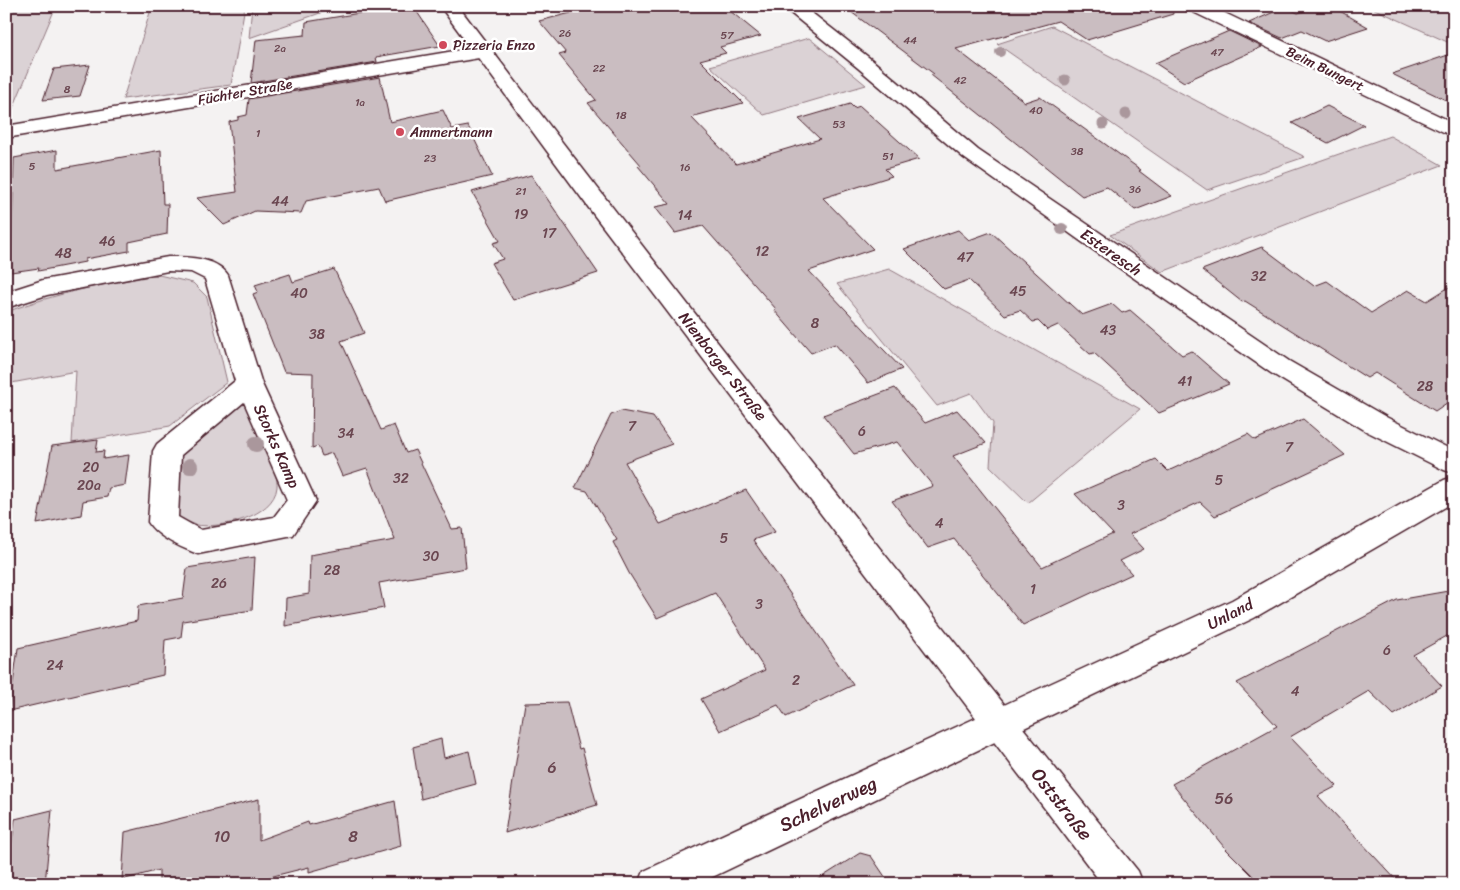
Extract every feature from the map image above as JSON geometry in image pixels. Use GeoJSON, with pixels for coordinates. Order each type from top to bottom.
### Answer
{"type":"FeatureCollection","features":[{"type":"Feature","properties":{"kind":"street","name":"Nienborger Straße"},"geometry":{"type":"LineString","coordinates":[[449,6],[602,210],[999,724]]}},
{"type":"Feature","properties":{"kind":"street","name":"Esteresch"},"geometry":{"type":"LineString","coordinates":[[791,6],[865,64],[971,154],[1096,242],[1280,367],[1376,424],[1454,463]]}},
{"type":"Feature","properties":{"kind":"street","name":"Beim Bungert"},"geometry":{"type":"LineString","coordinates":[[1195,6],[1454,131]]}},
{"type":"Feature","properties":{"kind":"street","name":"Füchter Straße"},"geometry":{"type":"LineString","coordinates":[[6,132],[484,52]]}},
{"type":"Feature","properties":{"kind":"street","name":"Storks Kamp"},"geometry":{"type":"LineString","coordinates":[[6,300],[43,288],[168,264],[195,265],[216,275],[249,384],[302,501],[283,527],[198,542],[163,522],[167,451],[249,384]]}},
{"type":"Feature","properties":{"kind":"street","name":"Unland"},"geometry":{"type":"LineString","coordinates":[[999,724],[1243,609],[1454,488]]}},
{"type":"Feature","properties":{"kind":"street","name":"Schelverweg"},"geometry":{"type":"LineString","coordinates":[[657,884],[999,724]]}},
{"type":"Feature","properties":{"kind":"street","name":"Oststraße"},"geometry":{"type":"LineString","coordinates":[[999,724],[1125,884]]}},
{"type":"Feature","properties":{"kind":"shaded area"},"geometry":{"type":"Polygon","coordinates":[[[6,6],[56,6],[11,113],[6,114],[6,6]]]}},
{"type":"Feature","properties":{"kind":"shaded area"},"geometry":{"type":"Polygon","coordinates":[[[152,6],[245,6],[231,85],[123,99],[152,6]]]}},
{"type":"Feature","properties":{"kind":"shaded area"},"geometry":{"type":"Polygon","coordinates":[[[252,6],[340,6],[249,38],[252,6]]]}},
{"type":"Feature","properties":{"kind":"shaded area"},"geometry":{"type":"Polygon","coordinates":[[[1368,6],[1454,6],[1454,45],[1368,6]]]}},
{"type":"Feature","properties":{"kind":"shaded area"},"geometry":{"type":"Polygon","coordinates":[[[1052,26],[1305,157],[1207,190],[997,44],[1052,26]]]}},
{"type":"Feature","properties":{"kind":"shaded area"},"geometry":{"type":"Polygon","coordinates":[[[809,38],[866,85],[764,115],[710,66],[809,38]]]}},
{"type":"Feature","properties":{"kind":"shaded area"},"geometry":{"type":"Polygon","coordinates":[[[1390,136],[1442,165],[1162,272],[1110,235],[1390,136]]]}},
{"type":"Feature","properties":{"kind":"shaded area"},"geometry":{"type":"Polygon","coordinates":[[[889,269],[1140,409],[1028,503],[990,466],[993,423],[971,393],[937,406],[837,284],[889,269]]]}},
{"type":"Feature","properties":{"kind":"shaded area"},"geometry":{"type":"Polygon","coordinates":[[[159,275],[193,283],[207,297],[227,382],[170,426],[72,443],[76,371],[6,384],[6,312],[82,289],[159,275]]]}},
{"type":"Feature","properties":{"kind":"shaded area"},"geometry":{"type":"Polygon","coordinates":[[[239,404],[246,405],[270,458],[277,479],[274,497],[256,513],[231,523],[206,526],[196,525],[178,518],[176,463],[189,441],[239,404]]]}},
{"type":"Feature","properties":{"kind":"building"},"geometry":{"type":"Polygon","coordinates":[[[356,6],[413,6],[440,46],[376,57],[377,62],[251,83],[256,40],[305,35],[306,22],[360,13],[356,6]]]}},
{"type":"Feature","properties":{"kind":"building"},"geometry":{"type":"Polygon","coordinates":[[[565,6],[724,6],[761,36],[720,47],[726,53],[700,60],[743,103],[691,117],[736,164],[820,139],[799,119],[850,104],[854,108],[860,106],[919,159],[885,169],[892,176],[823,198],[873,249],[809,271],[902,369],[868,383],[835,344],[811,353],[774,310],[776,309],[703,226],[675,233],[655,207],[670,204],[638,166],[641,165],[588,103],[596,100],[559,55],[566,53],[539,21],[571,13],[565,6]]]}},
{"type":"Feature","properties":{"kind":"building"},"geometry":{"type":"Polygon","coordinates":[[[843,6],[1172,6],[1173,14],[1087,40],[1058,21],[956,49],[1025,102],[1040,97],[1141,170],[1139,171],[1172,196],[1135,210],[1107,187],[1082,196],[931,75],[934,74],[843,6]]]}},
{"type":"Feature","properties":{"kind":"building"},"geometry":{"type":"Polygon","coordinates":[[[1323,6],[1331,6],[1368,27],[1325,41],[1302,30],[1282,38],[1249,23],[1285,7],[1298,13],[1323,6]]]}},
{"type":"Feature","properties":{"kind":"building"},"geometry":{"type":"Polygon","coordinates":[[[1229,31],[1262,47],[1184,82],[1155,63],[1229,31]]]}},
{"type":"Feature","properties":{"kind":"building"},"geometry":{"type":"Polygon","coordinates":[[[1454,53],[1454,104],[1392,74],[1454,53]]]}},
{"type":"Feature","properties":{"kind":"building"},"geometry":{"type":"Polygon","coordinates":[[[90,65],[80,96],[43,100],[54,69],[90,65]]]}},
{"type":"Feature","properties":{"kind":"building"},"geometry":{"type":"Polygon","coordinates":[[[380,77],[390,122],[443,110],[452,129],[468,126],[492,176],[385,201],[379,187],[306,201],[301,213],[255,211],[224,225],[197,198],[237,192],[229,122],[247,115],[249,99],[380,77]]]}},
{"type":"Feature","properties":{"kind":"building"},"geometry":{"type":"Polygon","coordinates":[[[1327,106],[1364,125],[1328,143],[1292,123],[1327,106]]]}},
{"type":"Feature","properties":{"kind":"building"},"geometry":{"type":"Polygon","coordinates":[[[57,150],[57,169],[161,150],[163,204],[168,204],[167,234],[129,242],[129,251],[85,259],[85,262],[38,271],[39,268],[11,272],[14,158],[57,150]]]}},
{"type":"Feature","properties":{"kind":"building"},"geometry":{"type":"Polygon","coordinates":[[[531,175],[598,273],[513,300],[491,263],[503,259],[493,243],[500,241],[472,192],[531,175]]]}},
{"type":"Feature","properties":{"kind":"building"},"geometry":{"type":"Polygon","coordinates":[[[958,230],[969,240],[991,232],[1082,315],[1112,304],[1122,313],[1130,310],[1182,355],[1191,351],[1229,384],[1159,413],[1094,353],[1090,354],[1058,325],[1047,330],[1038,321],[1033,322],[1020,310],[1005,315],[969,280],[944,289],[904,249],[958,230]]]}},
{"type":"Feature","properties":{"kind":"building"},"geometry":{"type":"Polygon","coordinates":[[[1262,247],[1314,286],[1327,281],[1371,313],[1408,290],[1427,301],[1454,284],[1454,398],[1435,411],[1375,373],[1367,378],[1245,301],[1242,302],[1202,270],[1262,247]]]}},
{"type":"Feature","properties":{"kind":"building"},"geometry":{"type":"Polygon","coordinates":[[[334,269],[364,333],[341,341],[381,430],[394,425],[406,453],[415,450],[452,529],[462,528],[466,568],[379,583],[384,608],[285,626],[286,598],[309,594],[310,555],[395,540],[367,468],[342,476],[332,453],[322,456],[318,446],[312,448],[313,373],[284,372],[253,294],[258,292],[255,285],[290,274],[293,282],[334,269]]]}},
{"type":"Feature","properties":{"kind":"building"},"geometry":{"type":"Polygon","coordinates":[[[895,388],[925,423],[957,410],[986,443],[953,456],[1042,567],[1113,534],[1075,494],[1156,459],[1168,471],[1248,434],[1255,440],[1303,419],[1345,455],[1215,516],[1200,502],[1130,534],[1144,549],[1120,561],[1132,574],[1023,625],[954,539],[928,548],[892,501],[933,486],[897,442],[854,454],[823,415],[895,388]]]}},
{"type":"Feature","properties":{"kind":"building"},"geometry":{"type":"Polygon","coordinates":[[[621,411],[653,417],[672,444],[625,462],[660,524],[746,490],[775,532],[753,540],[853,685],[786,717],[778,705],[720,731],[701,699],[765,670],[715,593],[657,618],[629,573],[613,542],[617,540],[587,491],[575,488],[611,415],[621,411]]]}},
{"type":"Feature","properties":{"kind":"building"},"geometry":{"type":"Polygon","coordinates":[[[98,440],[96,452],[104,451],[103,459],[129,455],[125,485],[109,488],[107,497],[83,501],[81,515],[37,524],[52,446],[98,440]]]}},
{"type":"Feature","properties":{"kind":"building"},"geometry":{"type":"Polygon","coordinates":[[[255,557],[252,610],[183,621],[181,637],[165,640],[163,675],[9,711],[18,648],[137,621],[138,606],[183,598],[187,568],[255,557]]]}},
{"type":"Feature","properties":{"kind":"building"},"geometry":{"type":"Polygon","coordinates":[[[1454,590],[1454,632],[1413,655],[1442,686],[1394,715],[1369,691],[1290,737],[1337,786],[1318,796],[1400,884],[1261,884],[1224,847],[1172,784],[1277,726],[1237,683],[1397,600],[1454,590]]]}},
{"type":"Feature","properties":{"kind":"building"},"geometry":{"type":"Polygon","coordinates":[[[567,702],[579,749],[582,748],[597,805],[505,833],[525,703],[567,702]]]}},
{"type":"Feature","properties":{"kind":"building"},"geometry":{"type":"Polygon","coordinates":[[[441,739],[444,758],[469,751],[476,784],[421,799],[413,747],[441,739]]]}},
{"type":"Feature","properties":{"kind":"building"},"geometry":{"type":"Polygon","coordinates":[[[259,799],[259,840],[308,822],[309,825],[395,801],[401,846],[309,872],[309,867],[242,884],[159,884],[159,870],[122,880],[125,832],[259,799]]]}},
{"type":"Feature","properties":{"kind":"building"},"geometry":{"type":"Polygon","coordinates":[[[52,810],[45,884],[6,884],[15,819],[52,810]]]}},
{"type":"Feature","properties":{"kind":"building"},"geometry":{"type":"Polygon","coordinates":[[[860,853],[871,856],[890,884],[811,884],[860,853]]]}},
{"type":"Feature","properties":{"kind":"place","name":"Pizzeria Enzo"},"geometry":{"type":"Point","coordinates":[443,45]}},
{"type":"Feature","properties":{"kind":"place","name":"Ammertmann"},"geometry":{"type":"Point","coordinates":[400,132]}}]}
